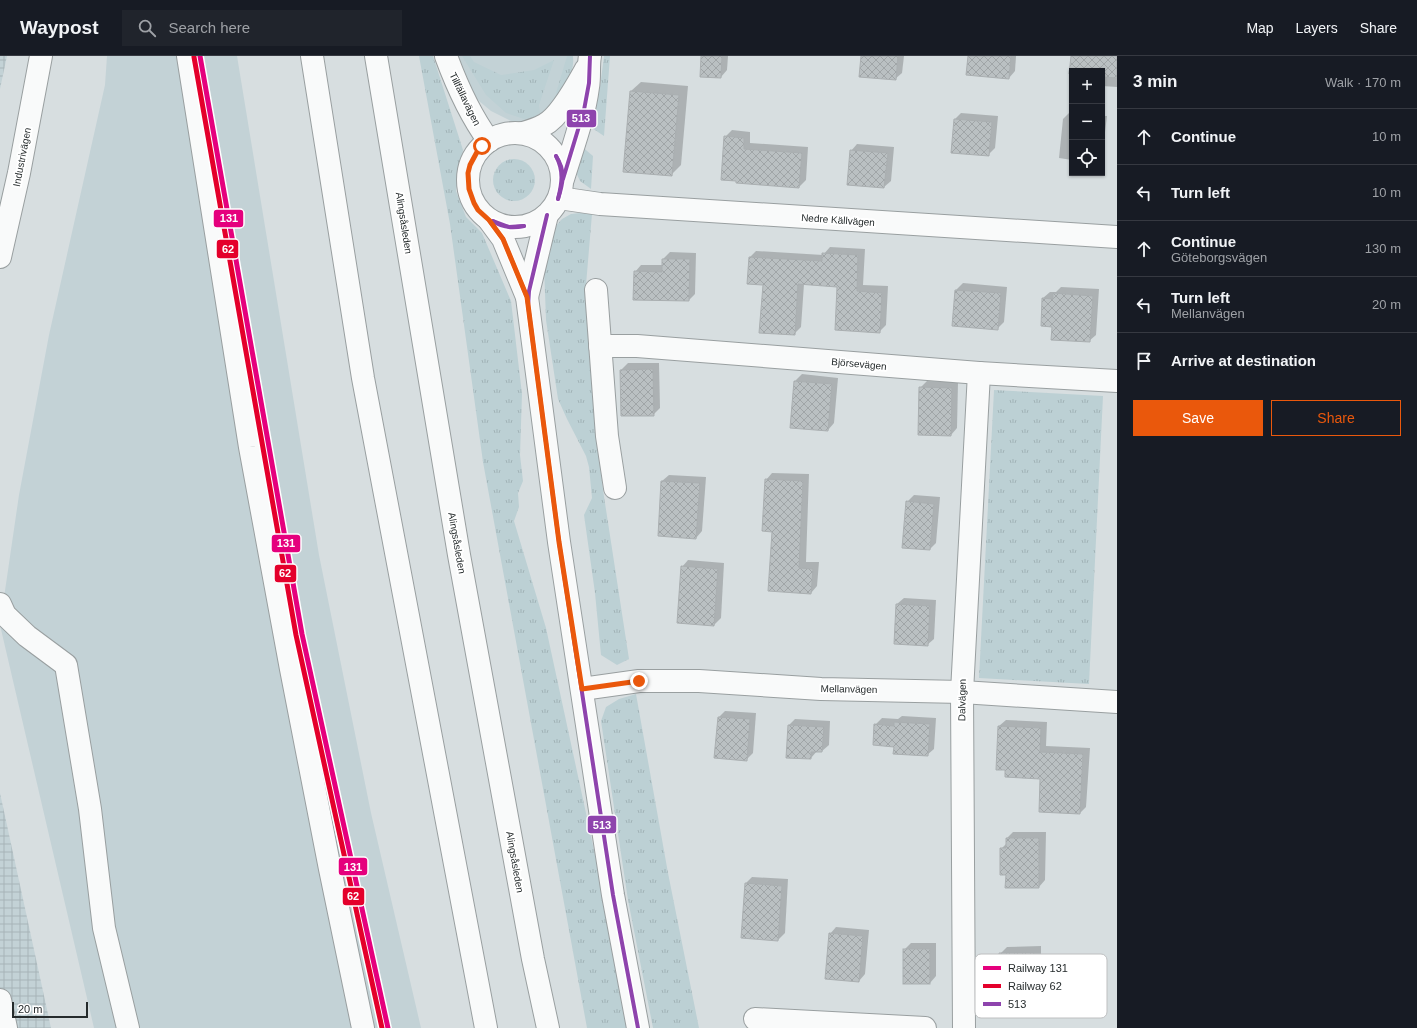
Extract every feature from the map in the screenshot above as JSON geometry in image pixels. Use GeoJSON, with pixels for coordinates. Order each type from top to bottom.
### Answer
{"type":"FeatureCollection","features":[{"type":"Feature","properties":{"kind":"main road","name":"Industrivägen"},"geometry":{"type":"LineString","coordinates":[[0,257],[41,56]]}},
{"type":"Feature","properties":{"kind":"main road"},"geometry":{"type":"LineString","coordinates":[[188,56],[250,447],[291,669],[363,1028]]}},
{"type":"Feature","properties":{"kind":"main road"},"geometry":{"type":"LineString","coordinates":[[312,56],[363,378],[486,1028]]}},
{"type":"Feature","properties":{"kind":"main road","name":"Alingsåsleden"},"geometry":{"type":"LineString","coordinates":[[376,56],[459,555],[533,959],[548,1028]]}},
{"type":"Feature","properties":{"kind":"main road","name":"Tillfällavägen"},"geometry":{"type":"LineString","coordinates":[[446,56],[454,78],[478,126],[488,141]]}},
{"type":"Feature","properties":{"kind":"main road"},"geometry":{"type":"LineString","coordinates":[[489,220],[504,226],[519,228],[534,224],[554,207],[561,188],[586,98],[589,61]]}},
{"type":"Feature","properties":{"kind":"main road"},"geometry":{"type":"LineString","coordinates":[[589,61],[579,82],[556,116],[544,125],[524,133],[505,134],[488,141],[473,158],[470,165],[468,181],[474,203],[503,239],[527,297],[559,542],[613,895],[638,1028]]}},
{"type":"Feature","properties":{"kind":"main road"},"geometry":{"type":"LineString","coordinates":[[524,133],[541,140],[554,153],[559,161],[561,188]]}},
{"type":"Feature","properties":{"kind":"main road","name":"Nedre Källvägen"},"geometry":{"type":"LineString","coordinates":[[561,188],[600,204],[1117,237]]}},
{"type":"Feature","properties":{"kind":"main road"},"geometry":{"type":"LineString","coordinates":[[527,297],[536,266],[546,215]]}},
{"type":"Feature","properties":{"kind":"main road"},"geometry":{"type":"LineString","coordinates":[[596,290],[608,436],[615,488]]}},
{"type":"Feature","properties":{"kind":"main road","name":"Björsevägen"},"geometry":{"type":"LineString","coordinates":[[600,346],[637,346],[979,373],[1117,381]]}},
{"type":"Feature","properties":{"kind":"main road","name":"Dalvägen"},"geometry":{"type":"LineString","coordinates":[[964,1028],[962,692],[979,373]]}},
{"type":"Feature","properties":{"kind":"main road"},"geometry":{"type":"LineString","coordinates":[[0,604],[5,615],[27,636],[66,665],[90,809],[104,928],[128,1028]]}},
{"type":"Feature","properties":{"kind":"main road","name":"Mellanvägen"},"geometry":{"type":"LineString","coordinates":[[582,689],[639,681],[691,681],[821,689],[962,692],[1117,702]]}},
{"type":"Feature","properties":{"kind":"main road"},"geometry":{"type":"LineString","coordinates":[[0,1000],[6,1028]]}},
{"type":"Feature","properties":{"kind":"main road"},"geometry":{"type":"LineString","coordinates":[[755,1019],[925,1028]]}},
{"type":"Feature","properties":{"kind":"shaded area"},"geometry":{"type":"Polygon","coordinates":[[[0,56],[7,56],[0,89],[0,56]]]}},
{"type":"Feature","properties":{"kind":"shaded area"},"geometry":{"type":"Polygon","coordinates":[[[107,56],[237,56],[319,555],[371,813],[421,1028],[94,1028],[0,625],[19,495],[49,335],[105,85],[107,56]]]}},
{"type":"Feature","properties":{"kind":"shaded area"},"geometry":{"type":"Polygon","coordinates":[[[451,56],[568,56],[560,104],[542,121],[519,125],[491,111],[473,96],[451,56]]]}},
{"type":"Feature","properties":{"kind":"shaded area"},"geometry":{"type":"Polygon","coordinates":[[[0,793],[51,1028],[0,1028],[0,793]]]}},
{"type":"Feature","properties":{"kind":"green space"},"geometry":{"type":"Polygon","coordinates":[[[419,56],[433,56],[463,150],[456,191],[466,217],[482,233],[511,301],[522,394],[520,455],[523,481],[518,493],[519,507],[514,521],[546,628],[600,878],[630,1028],[587,1028],[483,462],[450,224],[419,56]]]}},
{"type":"Feature","properties":{"kind":"green space"},"geometry":{"type":"Polygon","coordinates":[[[462,56],[470,56],[474,62],[501,75],[534,70],[554,60],[539,105],[540,113],[532,118],[524,119],[506,113],[486,95],[462,56]]]}},
{"type":"Feature","properties":{"kind":"green space"},"geometry":{"type":"Polygon","coordinates":[[[567,56],[573,56],[573,67],[560,98],[556,93],[567,56]]]}},
{"type":"Feature","properties":{"kind":"green space"},"geometry":{"type":"Polygon","coordinates":[[[604,56],[610,56],[604,136],[589,126],[600,87],[604,56]]]}},
{"type":"Feature","properties":{"kind":"green space"},"geometry":{"type":"Polygon","coordinates":[[[580,145],[593,156],[591,189],[580,181],[574,168],[580,145]]]}},
{"type":"Feature","properties":{"kind":"green space"},"geometry":{"type":"Polygon","coordinates":[[[510,159],[518,159],[526,162],[532,168],[535,180],[532,192],[526,198],[518,201],[510,201],[502,198],[496,192],[493,184],[493,176],[496,168],[502,162],[510,159]]]}},
{"type":"Feature","properties":{"kind":"green space"},"geometry":{"type":"Polygon","coordinates":[[[571,214],[592,214],[586,285],[594,416],[603,490],[629,659],[617,665],[601,655],[595,593],[584,515],[592,498],[589,467],[586,456],[558,399],[546,320],[544,265],[555,227],[562,219],[571,214]]]}},
{"type":"Feature","properties":{"kind":"green space"},"geometry":{"type":"Polygon","coordinates":[[[994,390],[1103,396],[1089,684],[979,678],[994,390]]]}},
{"type":"Feature","properties":{"kind":"green space"},"geometry":{"type":"Polygon","coordinates":[[[636,694],[668,873],[699,1028],[653,1028],[628,900],[601,721],[606,707],[619,699],[636,694]]]}},
{"type":"Feature","properties":{"kind":"building"},"geometry":{"type":"Polygon","coordinates":[[[701,56],[722,56],[721,78],[700,77],[701,56]]]}},
{"type":"Feature","properties":{"kind":"building"},"geometry":{"type":"Polygon","coordinates":[[[861,56],[898,56],[896,80],[859,77],[861,56]]]}},
{"type":"Feature","properties":{"kind":"building"},"geometry":{"type":"Polygon","coordinates":[[[968,56],[1011,56],[1009,79],[966,75],[968,56]]]}},
{"type":"Feature","properties":{"kind":"building"},"geometry":{"type":"Polygon","coordinates":[[[1071,56],[1117,56],[1117,78],[1105,77],[1105,68],[1070,68],[1071,56]]]}},
{"type":"Feature","properties":{"kind":"building"},"geometry":{"type":"Polygon","coordinates":[[[630,91],[679,95],[672,176],[623,172],[630,91]]]}},
{"type":"Feature","properties":{"kind":"building"},"geometry":{"type":"Polygon","coordinates":[[[954,119],[992,122],[989,156],[951,153],[954,119]]]}},
{"type":"Feature","properties":{"kind":"building"},"geometry":{"type":"Polygon","coordinates":[[[724,136],[744,138],[744,149],[802,153],[799,188],[736,183],[736,181],[721,180],[724,136]]]}},
{"type":"Feature","properties":{"kind":"building"},"geometry":{"type":"Polygon","coordinates":[[[850,150],[888,153],[884,188],[847,185],[850,150]]]}},
{"type":"Feature","properties":{"kind":"building"},"geometry":{"type":"Polygon","coordinates":[[[822,253],[858,255],[857,291],[882,293],[880,333],[835,330],[837,287],[798,284],[795,335],[759,333],[763,285],[747,284],[749,257],[822,261],[822,253]]]}},
{"type":"Feature","properties":{"kind":"building"},"geometry":{"type":"Polygon","coordinates":[[[662,259],[690,259],[689,301],[633,300],[634,271],[662,272],[662,259]]]}},
{"type":"Feature","properties":{"kind":"building"},"geometry":{"type":"Polygon","coordinates":[[[955,290],[1001,293],[998,330],[952,326],[955,290]]]}},
{"type":"Feature","properties":{"kind":"building"},"geometry":{"type":"Polygon","coordinates":[[[1053,293],[1093,296],[1090,342],[1051,340],[1052,327],[1041,326],[1042,298],[1053,299],[1053,293]]]}},
{"type":"Feature","properties":{"kind":"building"},"geometry":{"type":"Polygon","coordinates":[[[653,369],[654,416],[621,416],[620,370],[653,369]]]}},
{"type":"Feature","properties":{"kind":"building"},"geometry":{"type":"Polygon","coordinates":[[[794,381],[832,384],[828,431],[790,428],[794,381]]]}},
{"type":"Feature","properties":{"kind":"building"},"geometry":{"type":"Polygon","coordinates":[[[919,387],[952,388],[951,436],[918,435],[919,387]]]}},
{"type":"Feature","properties":{"kind":"building"},"geometry":{"type":"Polygon","coordinates":[[[765,479],[803,481],[799,568],[813,569],[811,594],[768,591],[772,532],[762,531],[765,479]]]}},
{"type":"Feature","properties":{"kind":"building"},"geometry":{"type":"Polygon","coordinates":[[[661,481],[700,483],[696,539],[658,536],[661,481]]]}},
{"type":"Feature","properties":{"kind":"building"},"geometry":{"type":"Polygon","coordinates":[[[906,501],[934,504],[930,550],[902,548],[906,501]]]}},
{"type":"Feature","properties":{"kind":"building"},"geometry":{"type":"Polygon","coordinates":[[[681,566],[718,569],[714,626],[677,623],[681,566]]]}},
{"type":"Feature","properties":{"kind":"building"},"geometry":{"type":"Polygon","coordinates":[[[896,604],[930,606],[928,646],[894,644],[896,604]]]}},
{"type":"Feature","properties":{"kind":"building"},"geometry":{"type":"Polygon","coordinates":[[[718,717],[750,719],[747,761],[714,758],[718,717]]]}},
{"type":"Feature","properties":{"kind":"building"},"geometry":{"type":"Polygon","coordinates":[[[894,722],[930,724],[928,756],[893,754],[894,747],[873,745],[874,724],[894,726],[894,722]]]}},
{"type":"Feature","properties":{"kind":"building"},"geometry":{"type":"Polygon","coordinates":[[[788,725],[824,727],[822,752],[811,752],[811,759],[786,758],[788,725]]]}},
{"type":"Feature","properties":{"kind":"building"},"geometry":{"type":"Polygon","coordinates":[[[998,726],[1041,728],[1040,752],[1083,754],[1080,814],[1039,812],[1040,779],[1005,777],[1005,770],[996,770],[998,726]]]}},
{"type":"Feature","properties":{"kind":"building"},"geometry":{"type":"Polygon","coordinates":[[[1006,838],[1039,838],[1039,888],[1005,888],[1006,875],[1000,875],[1000,848],[1006,848],[1006,838]]]}},
{"type":"Feature","properties":{"kind":"building"},"geometry":{"type":"Polygon","coordinates":[[[745,883],[782,886],[778,941],[741,938],[745,883]]]}},
{"type":"Feature","properties":{"kind":"building"},"geometry":{"type":"Polygon","coordinates":[[[829,933],[863,936],[859,982],[825,979],[829,933]]]}},
{"type":"Feature","properties":{"kind":"building"},"geometry":{"type":"Polygon","coordinates":[[[903,949],[930,949],[930,984],[903,984],[903,949]]]}},
{"type":"Feature","properties":{"kind":"building"},"geometry":{"type":"Polygon","coordinates":[[[999,953],[1034,954],[999,954],[999,953]]]}},
{"type":"Feature","properties":{"kind":"rail line","name":"131"},"geometry":{"type":"LineString","coordinates":[[200,56],[302,634],[388,1028]]}},
{"type":"Feature","properties":{"kind":"rail line","name":"62"},"geometry":{"type":"LineString","coordinates":[[194,57],[296,635],[382,1028]]}},
{"type":"Feature","properties":{"kind":"transit line","name":"513"},"geometry":{"type":"LineString","coordinates":[[563,179],[584,110],[589,83],[590,56]]}},
{"type":"Feature","properties":{"kind":"transit line","name":"513"},"geometry":{"type":"LineString","coordinates":[[556,156],[559,161],[563,177],[558,199]]}},
{"type":"Feature","properties":{"kind":"transit line","name":"513"},"geometry":{"type":"LineString","coordinates":[[556,156],[559,161],[562,177],[558,199]]}},
{"type":"Feature","properties":{"kind":"transit line","name":"513"},"geometry":{"type":"LineString","coordinates":[[528,307],[529,291],[547,215]]}},
{"type":"Feature","properties":{"kind":"transit line","name":"513"},"geometry":{"type":"LineString","coordinates":[[489,220],[503,239],[527,297],[559,542],[613,895],[638,1028]]}},
{"type":"Feature","properties":{"kind":"transit line","name":"513"},"geometry":{"type":"LineString","coordinates":[[493,221],[509,227],[524,226]]}},
{"type":"Feature","properties":{"kind":"transit line","name":"513"},"geometry":{"type":"LineString","coordinates":[[493,221],[508,227],[524,226]]}},
{"type":"Feature","properties":{"kind":"route"},"geometry":{"type":"LineString","coordinates":[[482,146],[473,158],[470,165],[468,173],[469,189],[478,210],[489,220],[503,239],[527,297],[559,542],[582,689],[639,681]]}}]}
